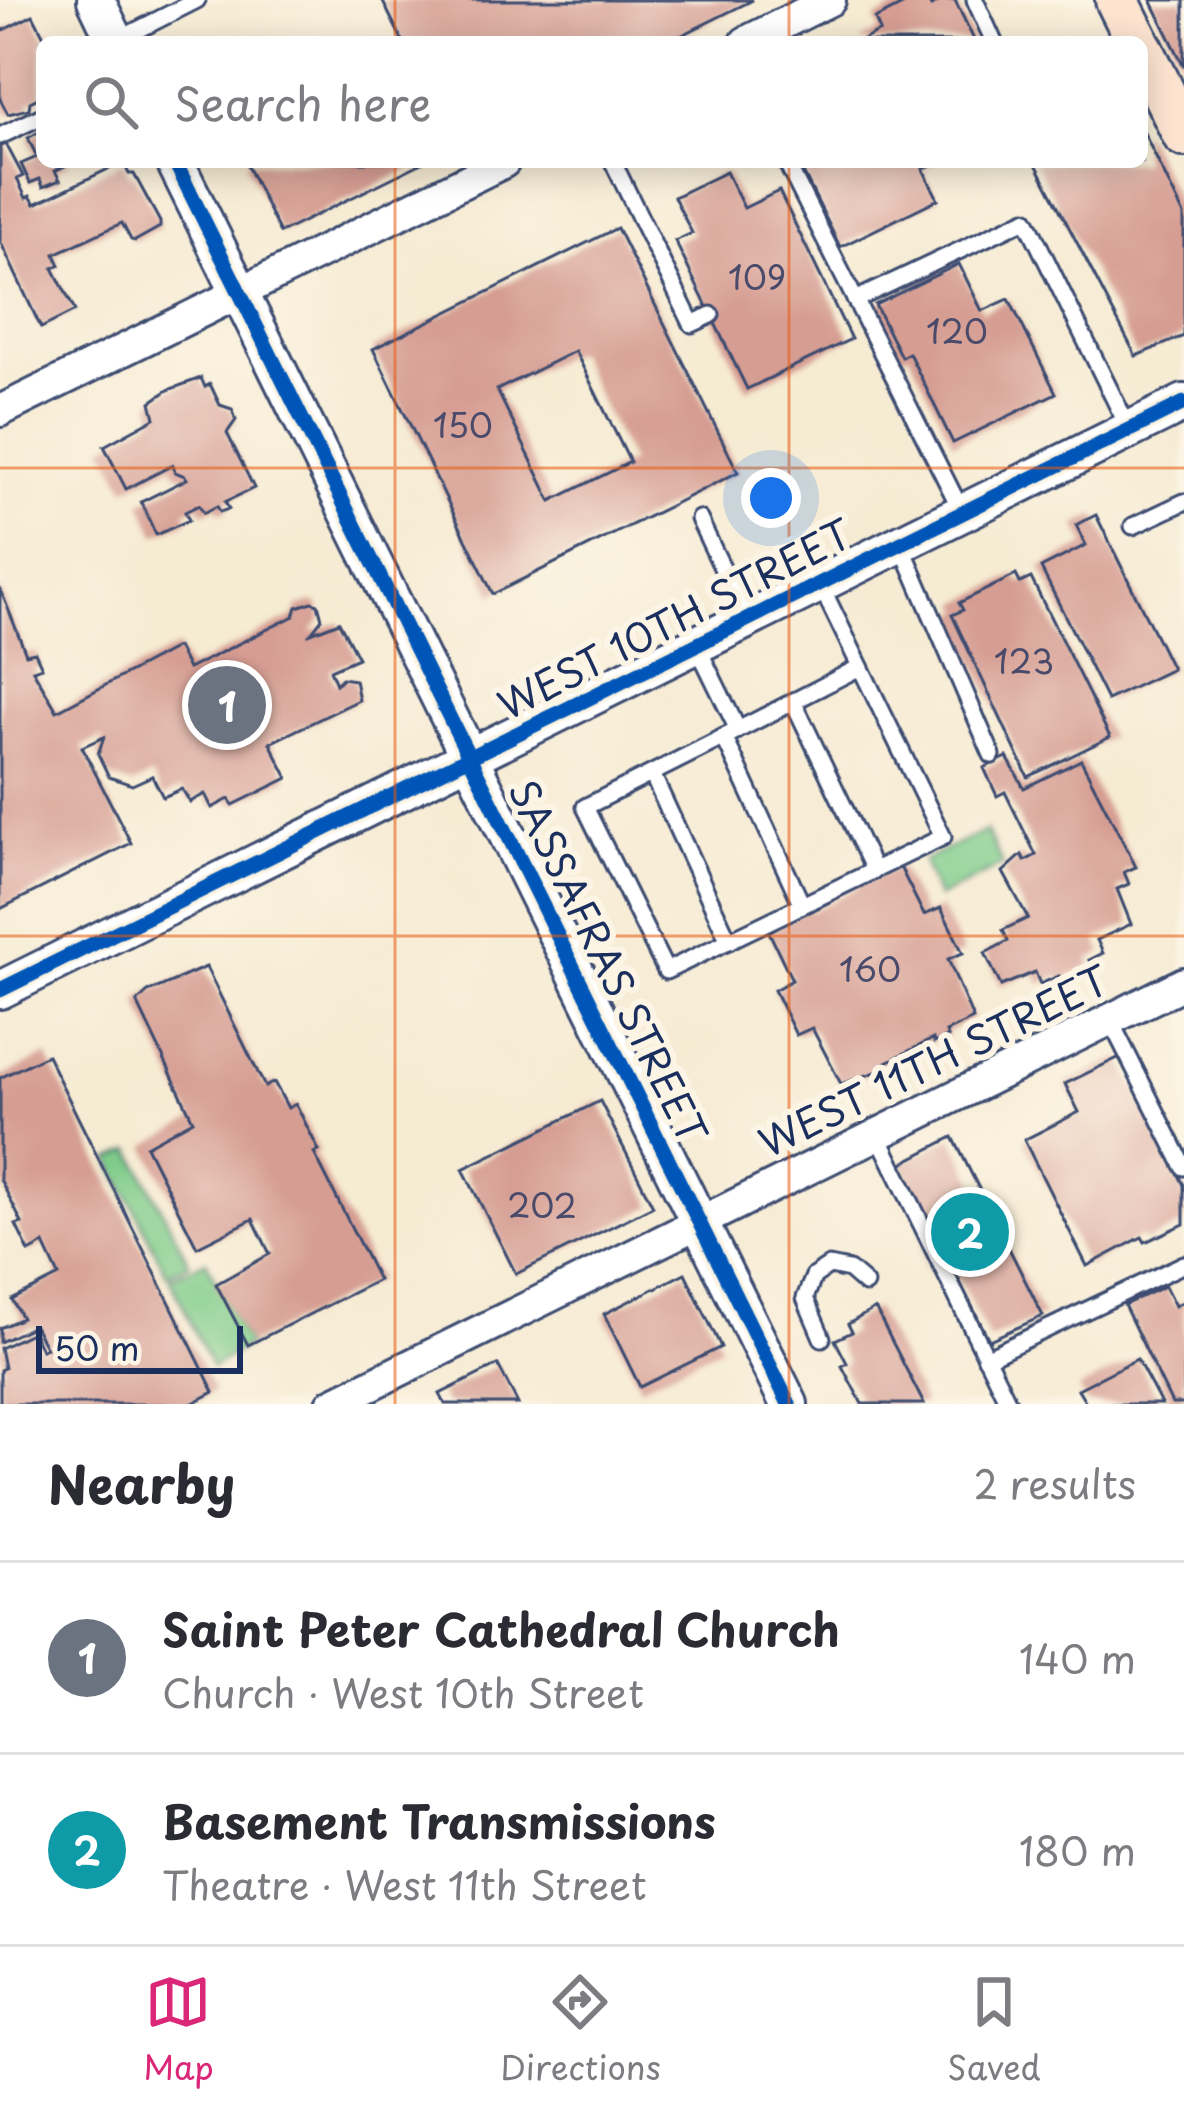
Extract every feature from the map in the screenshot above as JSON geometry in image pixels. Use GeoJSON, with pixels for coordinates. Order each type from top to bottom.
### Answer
{"type":"FeatureCollection","features":[{"type":"Feature","properties":{"kind":"main road"},"geometry":{"type":"LineString","coordinates":[[1118,0],[1135,36]]}},
{"type":"Feature","properties":{"kind":"main road"},"geometry":{"type":"LineString","coordinates":[[1148,62],[1184,135]]}},
{"type":"Feature","properties":{"kind":"street"},"geometry":{"type":"LineString","coordinates":[[96,0],[113,36]]}},
{"type":"Feature","properties":{"kind":"street"},"geometry":{"type":"LineString","coordinates":[[758,36],[830,0]]}},
{"type":"Feature","properties":{"kind":"street","name":"SASSAFRAS STREET"},"geometry":{"type":"LineString","coordinates":[[178,168],[789,1404]]}},
{"type":"Feature","properties":{"kind":"street"},"geometry":{"type":"LineString","coordinates":[[0,411],[492,168]]}},
{"type":"Feature","properties":{"kind":"street","name":"WEST 10TH STREET"},"geometry":{"type":"LineString","coordinates":[[0,990],[1184,403]]}},
{"type":"Feature","properties":{"kind":"street","name":"WEST 11TH STREET"},"geometry":{"type":"LineString","coordinates":[[332,1404],[1184,983]]}},
{"type":"Feature","properties":{"kind":"lane"},"geometry":{"type":"LineString","coordinates":[[125,36],[173,5],[197,0]]}},
{"type":"Feature","properties":{"kind":"lane"},"geometry":{"type":"LineString","coordinates":[[975,0],[991,36]]}},
{"type":"Feature","properties":{"kind":"lane"},"geometry":{"type":"LineString","coordinates":[[0,136],[36,119]]}},
{"type":"Feature","properties":{"kind":"lane"},"geometry":{"type":"LineString","coordinates":[[616,168],[692,324],[711,315]]}},
{"type":"Feature","properties":{"kind":"lane"},"geometry":{"type":"LineString","coordinates":[[789,168],[963,513]]}},
{"type":"Feature","properties":{"kind":"lane"},"geometry":{"type":"LineString","coordinates":[[855,300],[1026,219],[1130,430]]}},
{"type":"Feature","properties":{"kind":"lane"},"geometry":{"type":"LineString","coordinates":[[1133,526],[1184,502]]}},
{"type":"Feature","properties":{"kind":"lane"},"geometry":{"type":"LineString","coordinates":[[699,519],[747,621]]}},
{"type":"Feature","properties":{"kind":"lane"},"geometry":{"type":"LineString","coordinates":[[901,544],[992,755]]}},
{"type":"Feature","properties":{"kind":"lane"},"geometry":{"type":"LineString","coordinates":[[820,584],[943,836],[666,971],[585,808],[860,667]]}},
{"type":"Feature","properties":{"kind":"lane"},"geometry":{"type":"LineString","coordinates":[[697,646],[802,905]]}},
{"type":"Feature","properties":{"kind":"lane"},"geometry":{"type":"LineString","coordinates":[[794,701],[874,870]]}},
{"type":"Feature","properties":{"kind":"lane"},"geometry":{"type":"LineString","coordinates":[[652,774],[729,941]]}},
{"type":"Feature","properties":{"kind":"lane"},"geometry":{"type":"LineString","coordinates":[[1110,1019],[1184,1167]]}},
{"type":"Feature","properties":{"kind":"lane"},"geometry":{"type":"LineString","coordinates":[[877,1133],[1009,1404]]}},
{"type":"Feature","properties":{"kind":"lane"},"geometry":{"type":"LineString","coordinates":[[986,1358],[1184,1264]]}},
{"type":"Feature","properties":{"kind":"lane"},"geometry":{"type":"LineString","coordinates":[[822,1338],[805,1298],[814,1276],[829,1267],[850,1270],[865,1284]]}},
{"type":"Feature","properties":{"kind":"green space"},"geometry":{"type":"Polygon","coordinates":[[[986,831],[1003,865],[937,898],[923,861],[986,831]]]}},
{"type":"Feature","properties":{"kind":"green space"},"geometry":{"type":"Polygon","coordinates":[[[132,1150],[189,1263],[167,1275],[110,1159],[132,1150]]]}},
{"type":"Feature","properties":{"kind":"green space"},"geometry":{"type":"Polygon","coordinates":[[[206,1261],[248,1345],[212,1368],[170,1278],[206,1261]]]}},
{"type":"Feature","properties":{"kind":"building"},"geometry":{"type":"Polygon","coordinates":[[[382,0],[753,0],[680,36],[400,36],[382,0]]]}},
{"type":"Feature","properties":{"kind":"building"},"geometry":{"type":"Polygon","coordinates":[[[912,0],[927,0],[931,6],[955,0],[972,36],[870,36],[880,31],[875,19],[912,0]]]}},
{"type":"Feature","properties":{"kind":"building"},"geometry":{"type":"Polygon","coordinates":[[[1151,0],[1184,0],[1184,66],[1151,0]]]}},
{"type":"Feature","properties":{"kind":"building"},"geometry":{"type":"Polygon","coordinates":[[[33,15],[44,36],[36,36],[36,99],[29,109],[8,114],[0,99],[0,32],[33,15]]]}},
{"type":"Feature","properties":{"kind":"building"},"geometry":{"type":"Polygon","coordinates":[[[1148,141],[1184,215],[1184,336],[1136,356],[1038,168],[1148,168],[1148,141]]]}},
{"type":"Feature","properties":{"kind":"building"},"geometry":{"type":"Polygon","coordinates":[[[6,144],[23,176],[17,179],[26,198],[30,196],[35,204],[110,168],[126,168],[160,222],[160,227],[135,241],[122,223],[55,254],[60,265],[53,268],[75,311],[41,328],[0,241],[0,147],[6,144]]]}},
{"type":"Feature","properties":{"kind":"building"},"geometry":{"type":"Polygon","coordinates":[[[36,157],[36,168],[61,168],[55,171],[60,180],[43,187],[40,179],[30,183],[21,164],[36,157]]]}},
{"type":"Feature","properties":{"kind":"building"},"geometry":{"type":"Polygon","coordinates":[[[248,168],[412,168],[280,233],[248,168]]]}},
{"type":"Feature","properties":{"kind":"building"},"geometry":{"type":"Polygon","coordinates":[[[801,168],[925,168],[938,199],[840,247],[801,168]]]}},
{"type":"Feature","properties":{"kind":"building"},"geometry":{"type":"Polygon","coordinates":[[[726,172],[744,208],[779,191],[851,339],[747,389],[675,241],[692,233],[674,197],[726,172]]]}},
{"type":"Feature","properties":{"kind":"building"},"geometry":{"type":"Polygon","coordinates":[[[617,228],[738,472],[493,594],[373,349],[617,228]],[[575,351],[497,390],[551,501],[630,462],[575,351]]]}},
{"type":"Feature","properties":{"kind":"building"},"geometry":{"type":"Polygon","coordinates":[[[959,264],[982,311],[1009,299],[1056,393],[953,443],[909,353],[901,357],[875,305],[959,264]]]}},
{"type":"Feature","properties":{"kind":"building"},"geometry":{"type":"Polygon","coordinates":[[[201,378],[205,387],[210,384],[220,405],[232,409],[236,420],[227,433],[254,488],[225,502],[229,509],[220,512],[217,506],[204,513],[199,505],[185,512],[189,520],[156,535],[141,502],[187,479],[173,465],[126,489],[104,446],[155,418],[151,402],[168,390],[201,378]]]}},
{"type":"Feature","properties":{"kind":"building"},"geometry":{"type":"Polygon","coordinates":[[[1096,515],[1172,669],[1107,700],[1041,568],[1086,545],[1076,525],[1096,515]]]}},
{"type":"Feature","properties":{"kind":"building"},"geometry":{"type":"Polygon","coordinates":[[[1016,575],[1020,583],[1031,578],[1110,737],[1028,777],[952,615],[963,610],[959,603],[1016,575]]]}},
{"type":"Feature","properties":{"kind":"building"},"geometry":{"type":"Polygon","coordinates":[[[0,588],[26,654],[35,652],[42,667],[33,670],[57,711],[177,647],[188,669],[294,616],[297,607],[312,602],[318,604],[322,619],[311,633],[339,622],[358,658],[330,670],[336,684],[342,678],[355,680],[359,700],[270,743],[288,778],[233,805],[229,799],[212,808],[205,794],[190,802],[182,789],[163,797],[152,776],[132,785],[109,777],[98,754],[104,737],[82,747],[131,843],[0,909],[0,588]]]}},
{"type":"Feature","properties":{"kind":"building"},"geometry":{"type":"Polygon","coordinates":[[[1007,757],[1024,788],[1081,760],[1136,867],[1124,872],[1129,884],[1117,889],[1131,924],[1097,940],[1103,953],[1089,960],[1092,965],[1061,981],[1059,976],[1040,984],[1035,972],[1001,986],[985,953],[1008,941],[1003,930],[1028,918],[1003,872],[1022,855],[1025,861],[1036,855],[1005,792],[997,796],[984,768],[1007,757]]]}},
{"type":"Feature","properties":{"kind":"building"},"geometry":{"type":"Polygon","coordinates":[[[900,867],[924,915],[941,908],[963,953],[948,959],[973,1019],[946,1032],[948,1037],[934,1043],[933,1039],[883,1064],[885,1069],[841,1084],[812,1028],[796,1035],[774,990],[792,980],[769,932],[808,908],[810,912],[900,867]]]}},
{"type":"Feature","properties":{"kind":"building"},"geometry":{"type":"Polygon","coordinates":[[[206,967],[265,1087],[274,1082],[288,1108],[296,1104],[319,1151],[314,1153],[378,1280],[248,1345],[216,1284],[270,1254],[253,1219],[197,1247],[146,1146],[193,1120],[137,1002],[148,992],[206,967]]]}},
{"type":"Feature","properties":{"kind":"building"},"geometry":{"type":"Polygon","coordinates":[[[47,1055],[214,1392],[191,1404],[0,1404],[0,1370],[4,1368],[0,1348],[33,1332],[41,1350],[46,1348],[34,1326],[0,1342],[0,1328],[22,1318],[12,1300],[59,1276],[44,1244],[29,1252],[16,1225],[22,1223],[0,1179],[0,1078],[47,1055]]]}},
{"type":"Feature","properties":{"kind":"building"},"geometry":{"type":"Polygon","coordinates":[[[1120,1057],[1184,1185],[1184,1224],[1145,1242],[1142,1237],[1087,1266],[1024,1140],[1079,1112],[1065,1084],[1120,1057]]]}},
{"type":"Feature","properties":{"kind":"building"},"geometry":{"type":"Polygon","coordinates":[[[600,1101],[653,1206],[516,1274],[463,1169],[600,1101]]]}},
{"type":"Feature","properties":{"kind":"building"},"geometry":{"type":"Polygon","coordinates":[[[953,1137],[1043,1316],[989,1340],[901,1164],[953,1137]]]}},
{"type":"Feature","properties":{"kind":"building"},"geometry":{"type":"Polygon","coordinates":[[[685,1273],[721,1347],[640,1387],[604,1314],[685,1273]]]}},
{"type":"Feature","properties":{"kind":"building"},"geometry":{"type":"Polygon","coordinates":[[[1165,1286],[1175,1306],[1184,1301],[1184,1404],[1172,1404],[1124,1305],[1165,1286]]]}},
{"type":"Feature","properties":{"kind":"building"},"geometry":{"type":"Polygon","coordinates":[[[874,1309],[924,1404],[862,1404],[842,1366],[847,1363],[835,1340],[852,1332],[848,1324],[874,1309]]]}},
{"type":"Feature","properties":{"kind":"building"},"geometry":{"type":"Polygon","coordinates":[[[1137,1359],[1161,1404],[1087,1404],[1078,1389],[1137,1359]]]}},
{"type":"Feature","properties":{"kind":"building"},"geometry":{"type":"Polygon","coordinates":[[[498,1365],[518,1404],[445,1404],[440,1394],[498,1365]]]}},
{"type":"Feature","properties":{"kind":"cycle path"},"geometry":{"type":"LineString","coordinates":[[178,168],[789,1404]]}},
{"type":"Feature","properties":{"kind":"cycle path"},"geometry":{"type":"LineString","coordinates":[[0,990],[1184,403]]}},
{"type":"Feature","properties":{"kind":"place","name":"Saint Peter Cathedral Church"},"geometry":{"type":"Point","coordinates":[227,705]}},
{"type":"Feature","properties":{"kind":"place","name":"Basement Transmissions"},"geometry":{"type":"Point","coordinates":[970,1232]}}]}
